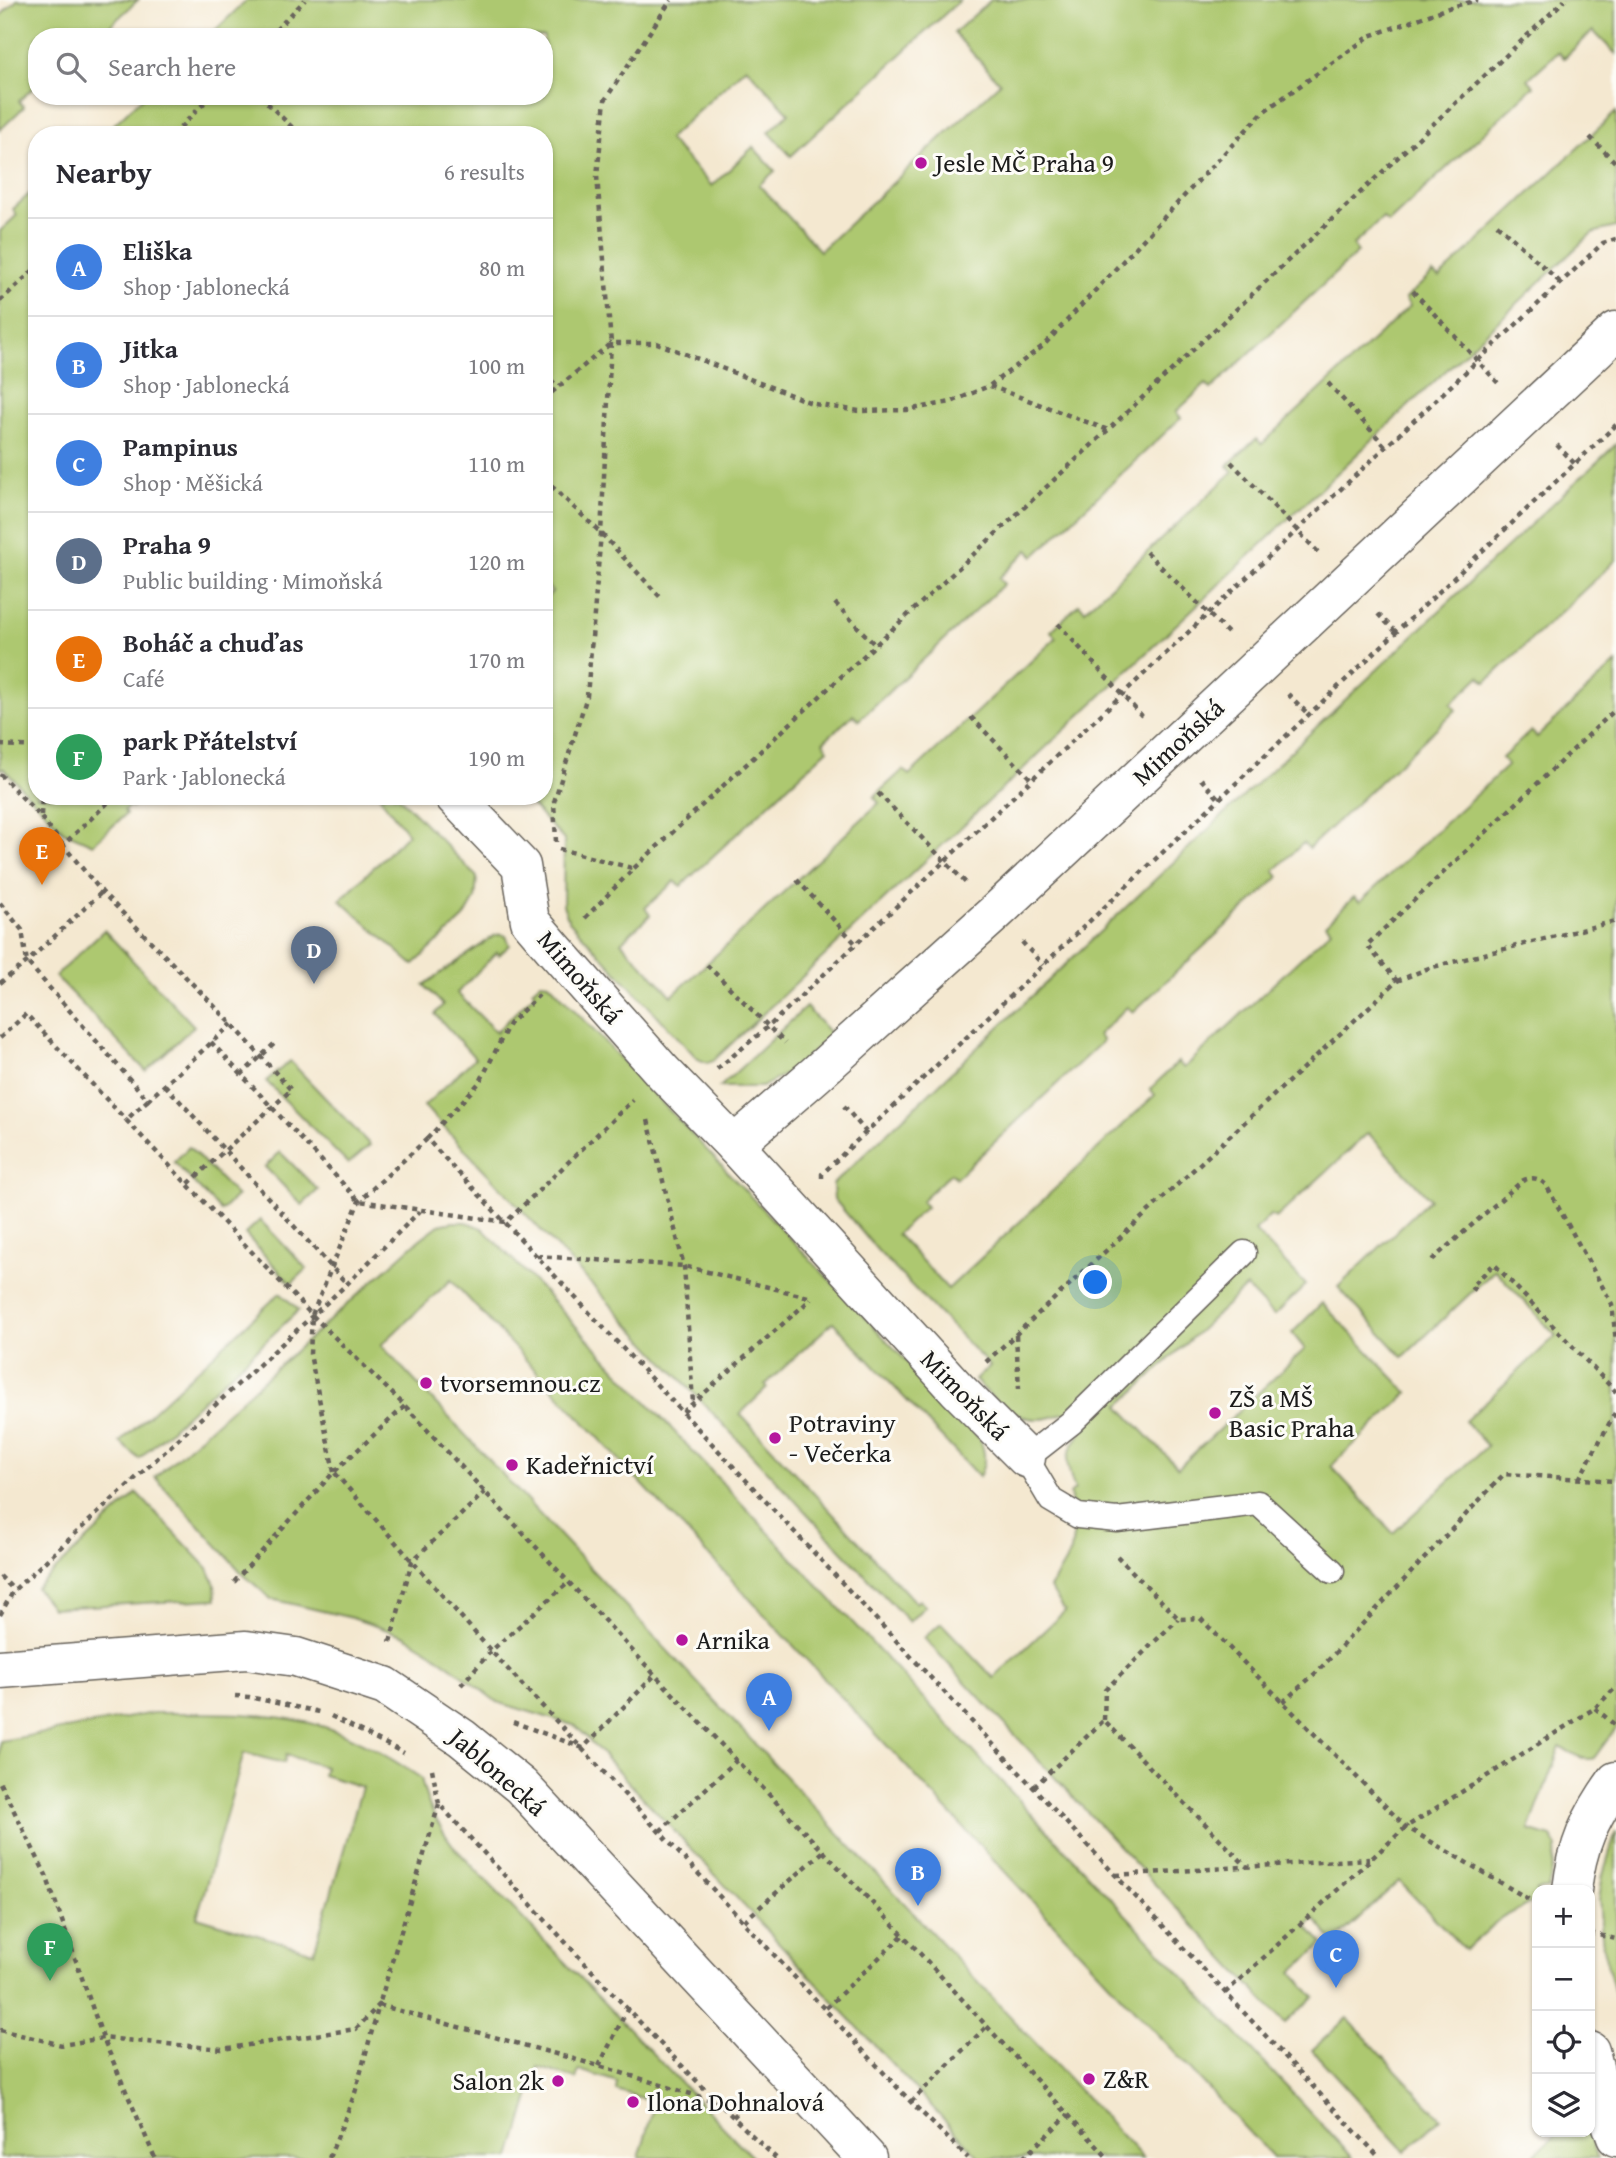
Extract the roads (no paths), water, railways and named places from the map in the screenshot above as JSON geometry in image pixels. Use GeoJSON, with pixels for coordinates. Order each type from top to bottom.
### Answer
{"type":"FeatureCollection","features":[{"type":"Feature","properties":{"kind":"street","name":"Mimoňská"},"geometry":{"type":"LineString","coordinates":[[734,1145],[816,1075],[995,913],[1616,331]]}},
{"type":"Feature","properties":{"kind":"street","name":"Mimoňská"},"geometry":{"type":"LineString","coordinates":[[463,805],[521,866],[530,921],[562,957],[651,1082],[734,1145],[957,1389],[1026,1458]]}},
{"type":"Feature","properties":{"kind":"street","name":"Jablonecká"},"geometry":{"type":"LineString","coordinates":[[0,1669],[246,1650],[296,1657],[385,1686],[463,1738],[521,1786],[867,2158]]}},
{"type":"Feature","properties":{"kind":"street"},"geometry":{"type":"LineString","coordinates":[[1572,1885],[1574,1865],[1595,1810],[1616,1780]]}},
{"type":"Feature","properties":{"kind":"street"},"geometry":{"type":"LineString","coordinates":[[1595,2071],[1616,2137]]}},
{"type":"Feature","properties":{"kind":"lane"},"geometry":{"type":"LineString","coordinates":[[1244,1253],[1072,1422],[1026,1458],[1051,1500],[1077,1516],[1117,1520],[1258,1503],[1332,1571]]}},
{"type":"Feature","properties":{"kind":"place","name":"Jesle MČ Praha 9"},"geometry":{"type":"Point","coordinates":[921,163]}},
{"type":"Feature","properties":{"kind":"place","name":"Boháč a chuďas"},"geometry":{"type":"Point","coordinates":[42,885]}},
{"type":"Feature","properties":{"kind":"place","name":"Praha 9"},"geometry":{"type":"Point","coordinates":[314,984]}},
{"type":"Feature","properties":{"kind":"place","name":"tvorsemnou.cz"},"geometry":{"type":"Point","coordinates":[426,1383]}},
{"type":"Feature","properties":{"kind":"place","name":"ZŠ a MŠ Basic Praha"},"geometry":{"type":"Point","coordinates":[1215,1413]}},
{"type":"Feature","properties":{"kind":"place","name":"Potraviny - Večerka"},"geometry":{"type":"Point","coordinates":[775,1438]}},
{"type":"Feature","properties":{"kind":"place","name":"Kadeřnictví"},"geometry":{"type":"Point","coordinates":[512,1465]}},
{"type":"Feature","properties":{"kind":"place","name":"Arnika"},"geometry":{"type":"Point","coordinates":[682,1640]}},
{"type":"Feature","properties":{"kind":"place","name":"Eliška"},"geometry":{"type":"Point","coordinates":[769,1731]}},
{"type":"Feature","properties":{"kind":"place","name":"Jitka"},"geometry":{"type":"Point","coordinates":[918,1906]}},
{"type":"Feature","properties":{"kind":"place","name":"park Přátelství"},"geometry":{"type":"Point","coordinates":[50,1981]}},
{"type":"Feature","properties":{"kind":"place","name":"Pampinus"},"geometry":{"type":"Point","coordinates":[1336,1988]}},
{"type":"Feature","properties":{"kind":"place","name":"Z&R"},"geometry":{"type":"Point","coordinates":[1089,2079]}},
{"type":"Feature","properties":{"kind":"place","name":"Salon 2k"},"geometry":{"type":"Point","coordinates":[558,2081]}},
{"type":"Feature","properties":{"kind":"place","name":"Ilona Dohnalová"},"geometry":{"type":"Point","coordinates":[633,2102]}}]}
